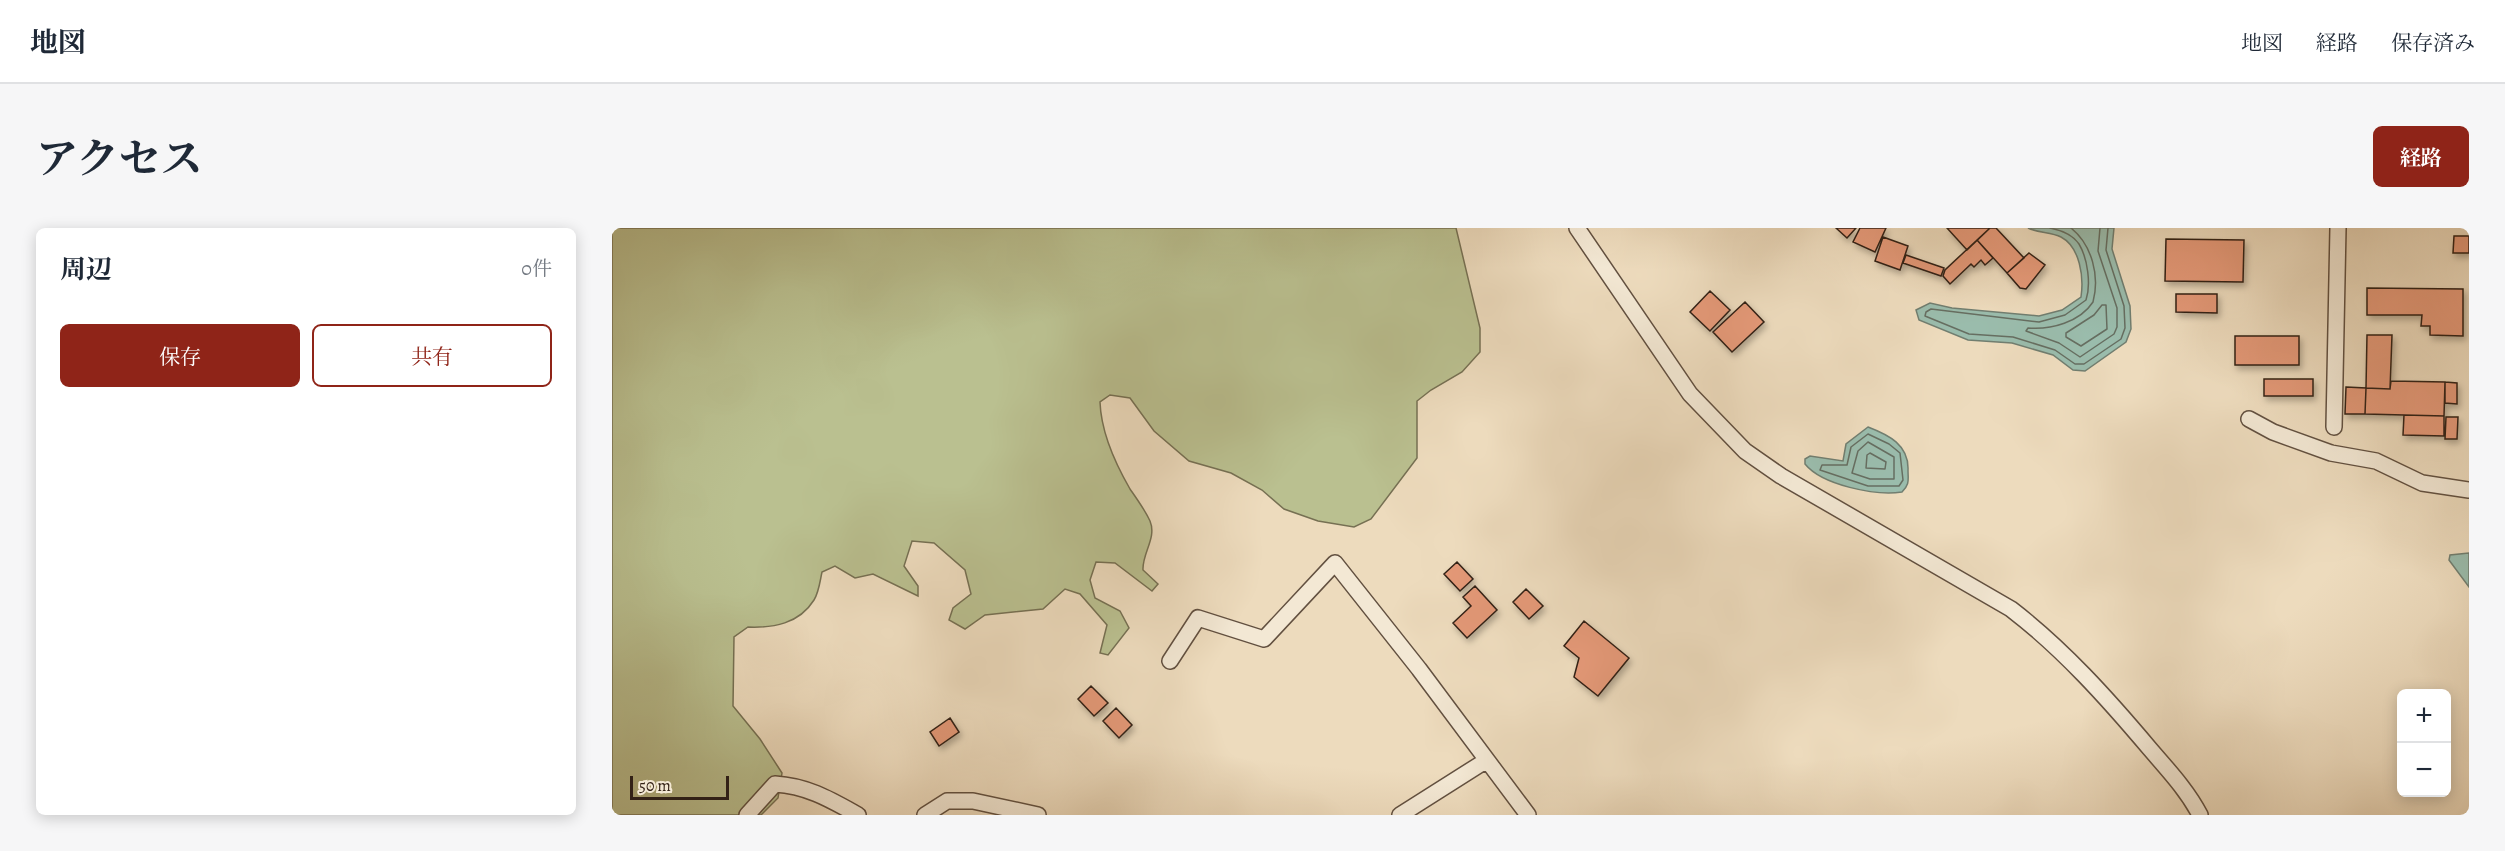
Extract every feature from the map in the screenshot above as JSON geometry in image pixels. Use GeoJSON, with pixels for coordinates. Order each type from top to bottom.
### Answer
{"type":"FeatureCollection","features":[{"type":"Feature","properties":{"kind":"street"},"geometry":{"type":"LineString","coordinates":[[1577,228],[1690,394],[1744,452],[1780,476],[2010,609],[2040,632],[2120,714],[2182,787],[2200,815]]}},
{"type":"Feature","properties":{"kind":"street"},"geometry":{"type":"LineString","coordinates":[[2334,427],[2338,228]]}},
{"type":"Feature","properties":{"kind":"street"},"geometry":{"type":"LineString","coordinates":[[2249,419],[2272,432],[2331,453],[2376,461],[2422,483],[2469,490]]}},
{"type":"Feature","properties":{"kind":"street"},"geometry":{"type":"LineString","coordinates":[[1170,661],[1198,618],[1264,639],[1335,563],[1419,669],[1528,815]]}},
{"type":"Feature","properties":{"kind":"street"},"geometry":{"type":"LineString","coordinates":[[1400,815],[1487,760]]}},
{"type":"Feature","properties":{"kind":"street"},"geometry":{"type":"LineString","coordinates":[[747,815],[776,784],[795,785],[815,791],[858,815]]}},
{"type":"Feature","properties":{"kind":"street"},"geometry":{"type":"LineString","coordinates":[[925,815],[947,801],[973,801],[1038,815]]}},
{"type":"Feature","properties":{"kind":"green space"},"geometry":{"type":"Polygon","coordinates":[[[612,228],[1456,228],[1480,328],[1480,352],[1462,372],[1417,401],[1417,458],[1371,519],[1354,527],[1318,521],[1284,509],[1262,490],[1231,473],[1189,461],[1154,431],[1130,398],[1110,395],[1100,402],[1103,424],[1119,469],[1150,521],[1152,533],[1143,570],[1158,584],[1152,591],[1115,563],[1096,562],[1090,580],[1095,598],[1120,611],[1129,628],[1108,655],[1100,653],[1107,625],[1080,594],[1065,589],[1043,609],[985,615],[965,629],[949,620],[953,608],[971,594],[965,570],[934,543],[912,541],[904,566],[918,586],[918,596],[873,574],[855,578],[835,566],[822,572],[816,597],[801,614],[785,623],[767,627],[748,627],[734,637],[733,706],[760,739],[782,773],[778,798],[761,815],[612,815],[612,228]]]}},
{"type":"Feature","properties":{"kind":"water"},"geometry":{"type":"Polygon","coordinates":[[[2028,228],[2114,228],[2112,249],[2130,306],[2131,329],[2126,342],[2085,371],[2073,370],[2053,355],[2012,343],[1968,340],[1919,320],[1916,310],[1930,303],[1952,308],[2039,316],[2062,310],[2081,297],[2081,272],[2073,248],[2061,237],[2028,228]]]}},
{"type":"Feature","properties":{"kind":"water"},"geometry":{"type":"Polygon","coordinates":[[[1868,427],[1896,442],[1905,454],[1908,479],[1902,492],[1878,492],[1836,483],[1824,478],[1805,464],[1805,459],[1810,456],[1843,461],[1846,444],[1868,427]]]}},
{"type":"Feature","properties":{"kind":"water"},"geometry":{"type":"Polygon","coordinates":[[[2469,553],[2469,587],[2449,560],[2450,555],[2469,553]]]}},
{"type":"Feature","properties":{"kind":"building"},"geometry":{"type":"Polygon","coordinates":[[[1836,228],[1856,228],[1847,238],[1836,228]]]}},
{"type":"Feature","properties":{"kind":"building"},"geometry":{"type":"Polygon","coordinates":[[[1860,228],[1886,228],[1875,252],[1853,242],[1860,228]]]}},
{"type":"Feature","properties":{"kind":"building"},"geometry":{"type":"Polygon","coordinates":[[[1947,228],[1990,228],[1967,250],[1947,228]]]}},
{"type":"Feature","properties":{"kind":"building"},"geometry":{"type":"Polygon","coordinates":[[[1990,228],[1996,228],[2024,258],[2007,273],[1977,240],[1990,228]]]}},
{"type":"Feature","properties":{"kind":"building"},"geometry":{"type":"Polygon","coordinates":[[[2454,236],[2469,236],[2469,253],[2453,253],[2454,236]]]}},
{"type":"Feature","properties":{"kind":"building"},"geometry":{"type":"Polygon","coordinates":[[[1883,237],[1908,246],[1900,270],[1875,261],[1883,237]]]}},
{"type":"Feature","properties":{"kind":"building"},"geometry":{"type":"Polygon","coordinates":[[[2166,239],[2244,240],[2243,282],[2165,281],[2166,239]]]}},
{"type":"Feature","properties":{"kind":"building"},"geometry":{"type":"Polygon","coordinates":[[[1977,240],[1993,258],[1985,265],[1981,260],[1974,267],[1971,264],[1950,284],[1943,276],[1945,270],[1977,240]]]}},
{"type":"Feature","properties":{"kind":"building"},"geometry":{"type":"Polygon","coordinates":[[[2029,253],[2045,265],[2026,289],[2020,288],[2007,273],[2029,253]]]}},
{"type":"Feature","properties":{"kind":"building"},"geometry":{"type":"Polygon","coordinates":[[[1906,255],[1944,268],[1941,276],[1903,263],[1906,255]]]}},
{"type":"Feature","properties":{"kind":"building"},"geometry":{"type":"Polygon","coordinates":[[[2367,288],[2463,289],[2463,336],[2430,335],[2430,326],[2421,326],[2422,315],[2367,315],[2367,288]]]}},
{"type":"Feature","properties":{"kind":"building"},"geometry":{"type":"Polygon","coordinates":[[[1710,291],[1730,310],[1710,331],[1690,312],[1710,291]]]}},
{"type":"Feature","properties":{"kind":"building"},"geometry":{"type":"Polygon","coordinates":[[[2176,294],[2217,294],[2217,313],[2176,312],[2176,294]]]}},
{"type":"Feature","properties":{"kind":"building"},"geometry":{"type":"Polygon","coordinates":[[[1745,302],[1764,322],[1732,352],[1713,332],[1745,302]]]}},
{"type":"Feature","properties":{"kind":"building"},"geometry":{"type":"Polygon","coordinates":[[[2367,335],[2392,335],[2390,389],[2366,388],[2367,335]]]}},
{"type":"Feature","properties":{"kind":"building"},"geometry":{"type":"Polygon","coordinates":[[[2235,336],[2299,336],[2299,365],[2235,365],[2235,336]]]}},
{"type":"Feature","properties":{"kind":"building"},"geometry":{"type":"Polygon","coordinates":[[[2264,379],[2313,379],[2313,396],[2264,396],[2264,379]]]}},
{"type":"Feature","properties":{"kind":"building"},"geometry":{"type":"Polygon","coordinates":[[[2391,381],[2445,382],[2444,416],[2365,414],[2366,388],[2390,389],[2391,381]]]}},
{"type":"Feature","properties":{"kind":"building"},"geometry":{"type":"Polygon","coordinates":[[[2445,382],[2457,383],[2457,404],[2445,403],[2445,382]]]}},
{"type":"Feature","properties":{"kind":"building"},"geometry":{"type":"Polygon","coordinates":[[[2346,387],[2366,388],[2365,414],[2345,414],[2346,387]]]}},
{"type":"Feature","properties":{"kind":"building"},"geometry":{"type":"Polygon","coordinates":[[[2404,415],[2444,416],[2444,436],[2403,435],[2404,415]]]}},
{"type":"Feature","properties":{"kind":"building"},"geometry":{"type":"Polygon","coordinates":[[[2446,417],[2458,417],[2457,439],[2445,439],[2446,417]]]}},
{"type":"Feature","properties":{"kind":"building"},"geometry":{"type":"Polygon","coordinates":[[[1457,562],[1473,579],[1460,591],[1444,574],[1457,562]]]}},
{"type":"Feature","properties":{"kind":"building"},"geometry":{"type":"Polygon","coordinates":[[[1475,586],[1497,610],[1467,638],[1453,623],[1471,606],[1463,597],[1475,586]]]}},
{"type":"Feature","properties":{"kind":"building"},"geometry":{"type":"Polygon","coordinates":[[[1526,589],[1543,606],[1529,619],[1513,602],[1526,589]]]}},
{"type":"Feature","properties":{"kind":"building"},"geometry":{"type":"Polygon","coordinates":[[[1584,621],[1629,658],[1598,696],[1574,677],[1579,658],[1564,646],[1584,621]]]}},
{"type":"Feature","properties":{"kind":"building"},"geometry":{"type":"Polygon","coordinates":[[[1091,686],[1108,703],[1094,716],[1078,699],[1091,686]]]}},
{"type":"Feature","properties":{"kind":"building"},"geometry":{"type":"Polygon","coordinates":[[[1116,708],[1132,725],[1119,738],[1103,721],[1116,708]]]}},
{"type":"Feature","properties":{"kind":"building"},"geometry":{"type":"Polygon","coordinates":[[[950,718],[959,732],[939,746],[930,732],[950,718]]]}}]}
